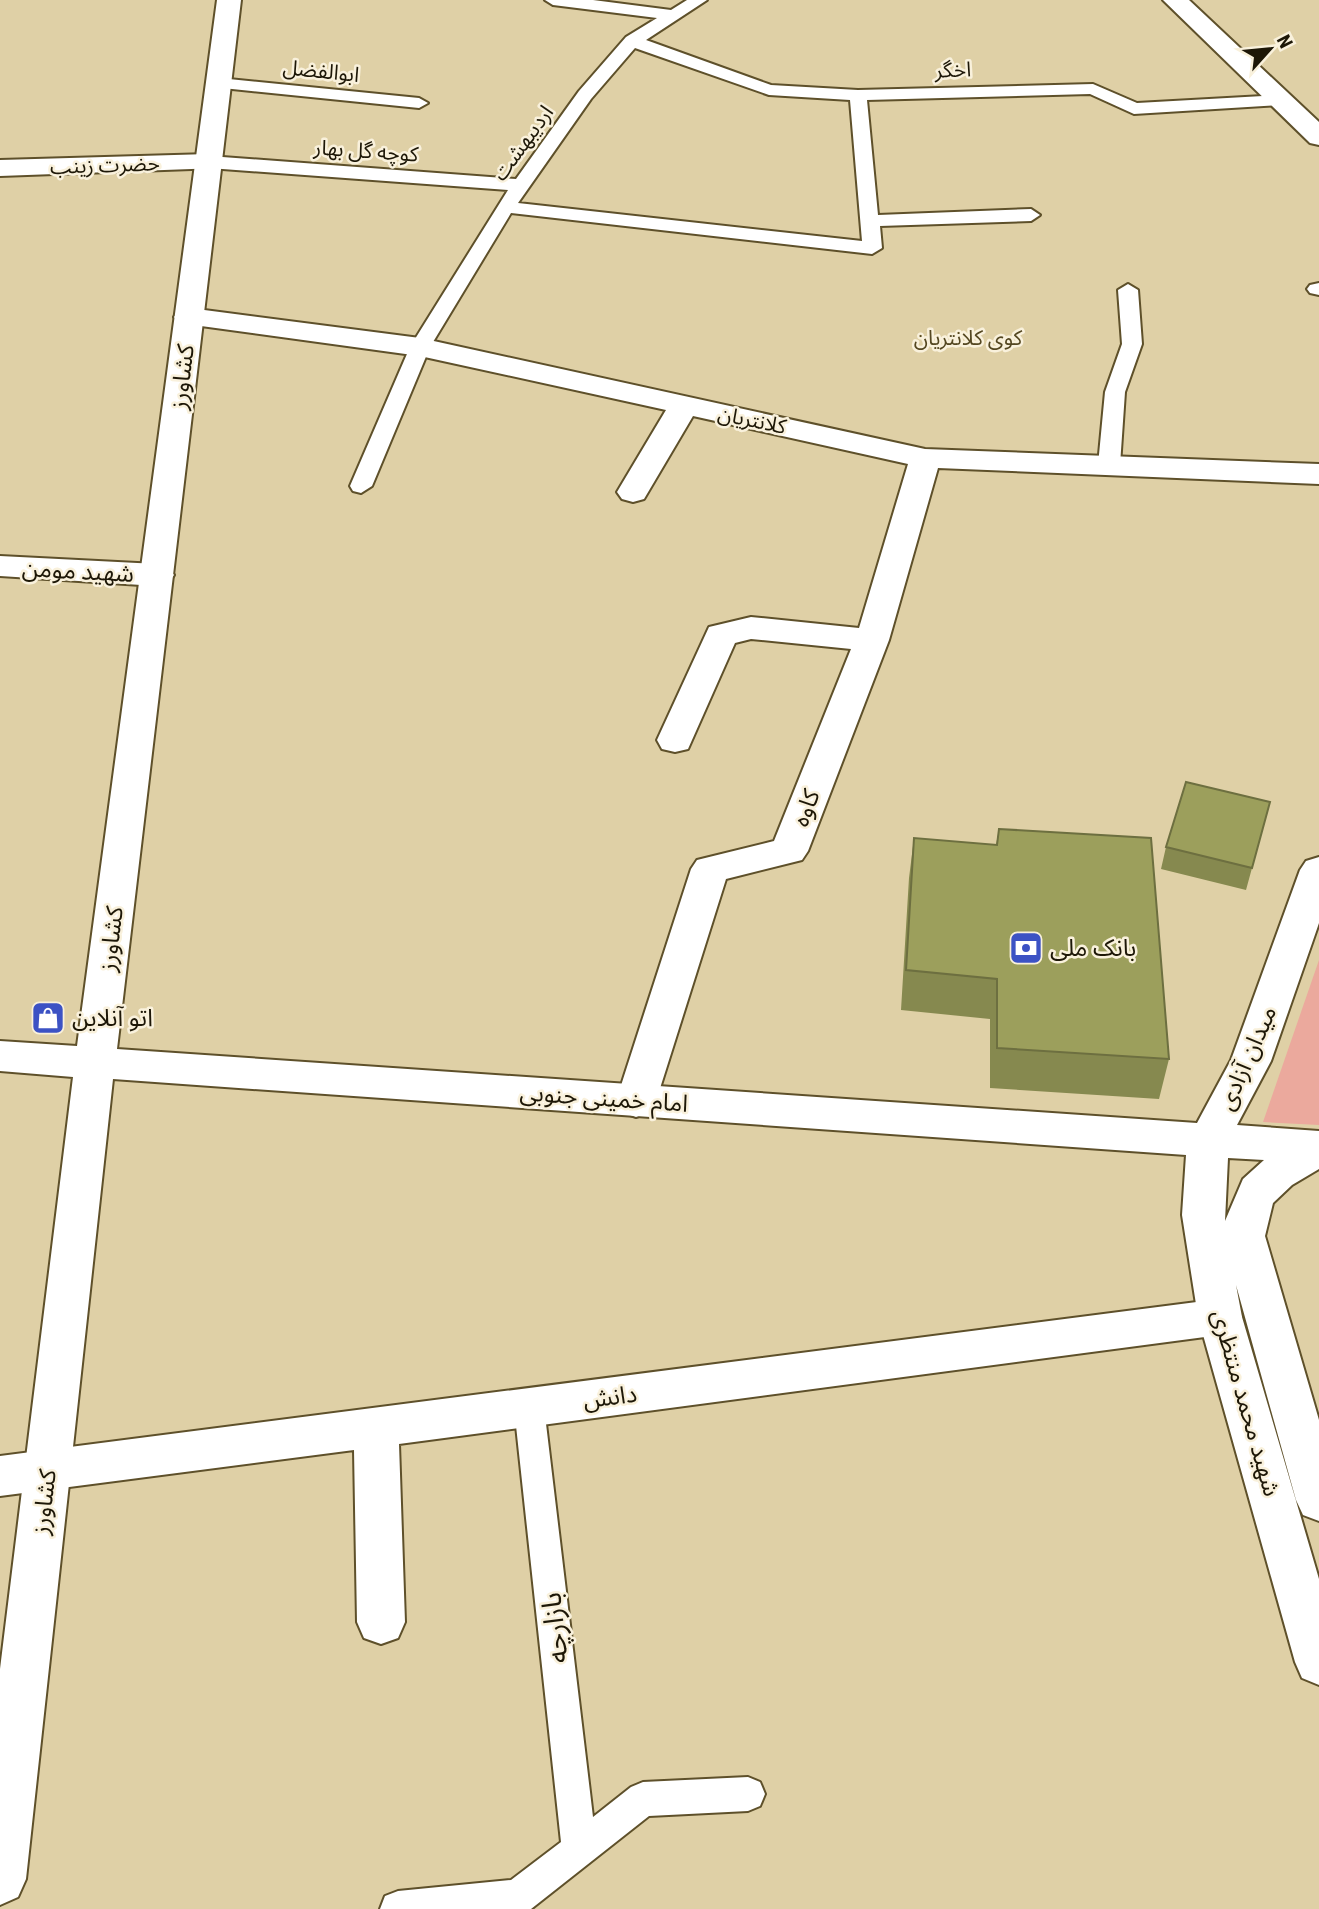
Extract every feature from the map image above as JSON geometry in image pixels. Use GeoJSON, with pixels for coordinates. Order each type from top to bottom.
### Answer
{"type":"FeatureCollection","features":[{"type":"Feature","properties":{"kind":"street","name":"کشاورز"},"geometry":{"type":"LineString","coordinates":[[0,1879],[95,1063],[229,0]]}},
{"type":"Feature","properties":{"kind":"street"},"geometry":{"type":"LineString","coordinates":[[1175,0],[1319,137]]}},
{"type":"Feature","properties":{"kind":"street","name":"حضرت زینب"},"geometry":{"type":"LineString","coordinates":[[0,168],[209,162]]}},
{"type":"Feature","properties":{"kind":"street","name":"کلانتریان"},"geometry":{"type":"LineString","coordinates":[[190,317],[420,347],[925,458],[1319,474]]}},
{"type":"Feature","properties":{"kind":"street"},"geometry":{"type":"LineString","coordinates":[[633,492],[684,405]]}},
{"type":"Feature","properties":{"kind":"street","name":"کاوه"},"geometry":{"type":"LineString","coordinates":[[636,1101],[710,869],[789,851],[872,640],[925,458]]}},
{"type":"Feature","properties":{"kind":"street","name":"شهید مومن"},"geometry":{"type":"LineString","coordinates":[[0,566],[157,575]]}},
{"type":"Feature","properties":{"kind":"street"},"geometry":{"type":"LineString","coordinates":[[675,740],[721,635],[751,628],[872,640]]}},
{"type":"Feature","properties":{"kind":"street","name":"میدان آزادی"},"geometry":{"type":"LineString","coordinates":[[1319,870],[1251,1061],[1208,1140],[1319,1149]]}},
{"type":"Feature","properties":{"kind":"street","name":"امام خمینی جنوبی"},"geometry":{"type":"LineString","coordinates":[[0,1056],[1208,1140]]}},
{"type":"Feature","properties":{"kind":"street","name":"شهید محمد منتظری"},"geometry":{"type":"LineString","coordinates":[[1208,1140],[1203,1215],[1220,1317],[1319,1662]]}},
{"type":"Feature","properties":{"kind":"street","name":"شهید محمد منتظری"},"geometry":{"type":"LineString","coordinates":[[1316,1481],[1244,1236],[1247,1210],[1259,1188],[1281,1168],[1319,1149]]}},
{"type":"Feature","properties":{"kind":"street","name":"دانش"},"geometry":{"type":"LineString","coordinates":[[0,1476],[1220,1317]]}},
{"type":"Feature","properties":{"kind":"street"},"geometry":{"type":"LineString","coordinates":[[376,1427],[381,1622]]}},
{"type":"Feature","properties":{"kind":"lane"},"geometry":{"type":"LineString","coordinates":[[553,0],[671,15]]}},
{"type":"Feature","properties":{"kind":"lane","name":"اردیبهشت"},"geometry":{"type":"LineString","coordinates":[[361,486],[420,347],[505,206],[585,95],[632,41],[699,0]]}},
{"type":"Feature","properties":{"kind":"lane","name":"اخگر"},"geometry":{"type":"LineString","coordinates":[[632,41],[769,90],[858,95],[1093,89],[1134,109],[1279,100]]}},
{"type":"Feature","properties":{"kind":"lane","name":"ابوالفضل"},"geometry":{"type":"LineString","coordinates":[[219,83],[419,103]]}},
{"type":"Feature","properties":{"kind":"lane"},"geometry":{"type":"LineString","coordinates":[[505,206],[872,248],[858,95]]}},
{"type":"Feature","properties":{"kind":"lane","name":"کوچه گل بهار"},"geometry":{"type":"LineString","coordinates":[[209,162],[521,185]]}},
{"type":"Feature","properties":{"kind":"lane"},"geometry":{"type":"LineString","coordinates":[[869,221],[1031,215]]}},
{"type":"Feature","properties":{"kind":"lane"},"geometry":{"type":"LineString","coordinates":[[1110,465],[1115,392],[1132,344],[1128,290]]}},
{"type":"Feature","properties":{"kind":"lane","name":"بازارچه"},"geometry":{"type":"LineString","coordinates":[[529,1407],[579,1850]]}},
{"type":"Feature","properties":{"kind":"lane"},"geometry":{"type":"LineString","coordinates":[[398,1909],[518,1897],[643,1799],[748,1794]]}},
{"type":"Feature","properties":{"kind":"shaded area"},"geometry":{"type":"Polygon","coordinates":[[[1319,960],[1319,1125],[1263,1122],[1319,960]]]}},
{"type":"Feature","properties":{"kind":"building"},"geometry":{"type":"Polygon","coordinates":[[[1186,782],[1270,802],[1252,868],[1166,847],[1186,782]]]}},
{"type":"Feature","properties":{"kind":"building","name":"بانک ملی"},"geometry":{"type":"Polygon","coordinates":[[[999,829],[1151,838],[1169,1059],[997,1048],[997,979],[906,970],[914,838],[997,845],[999,829]]]}},
{"type":"Feature","properties":{"kind":"place","name":"بانک ملی"},"geometry":{"type":"Point","coordinates":[1026,948]}},
{"type":"Feature","properties":{"kind":"place","name":"اتو آنلاین"},"geometry":{"type":"Point","coordinates":[48,1018]}},
{"type":"Feature","properties":{"kind":"district","name":"کوی کلانتریان"},"geometry":{"type":"Point","coordinates":[968,338]}}]}
